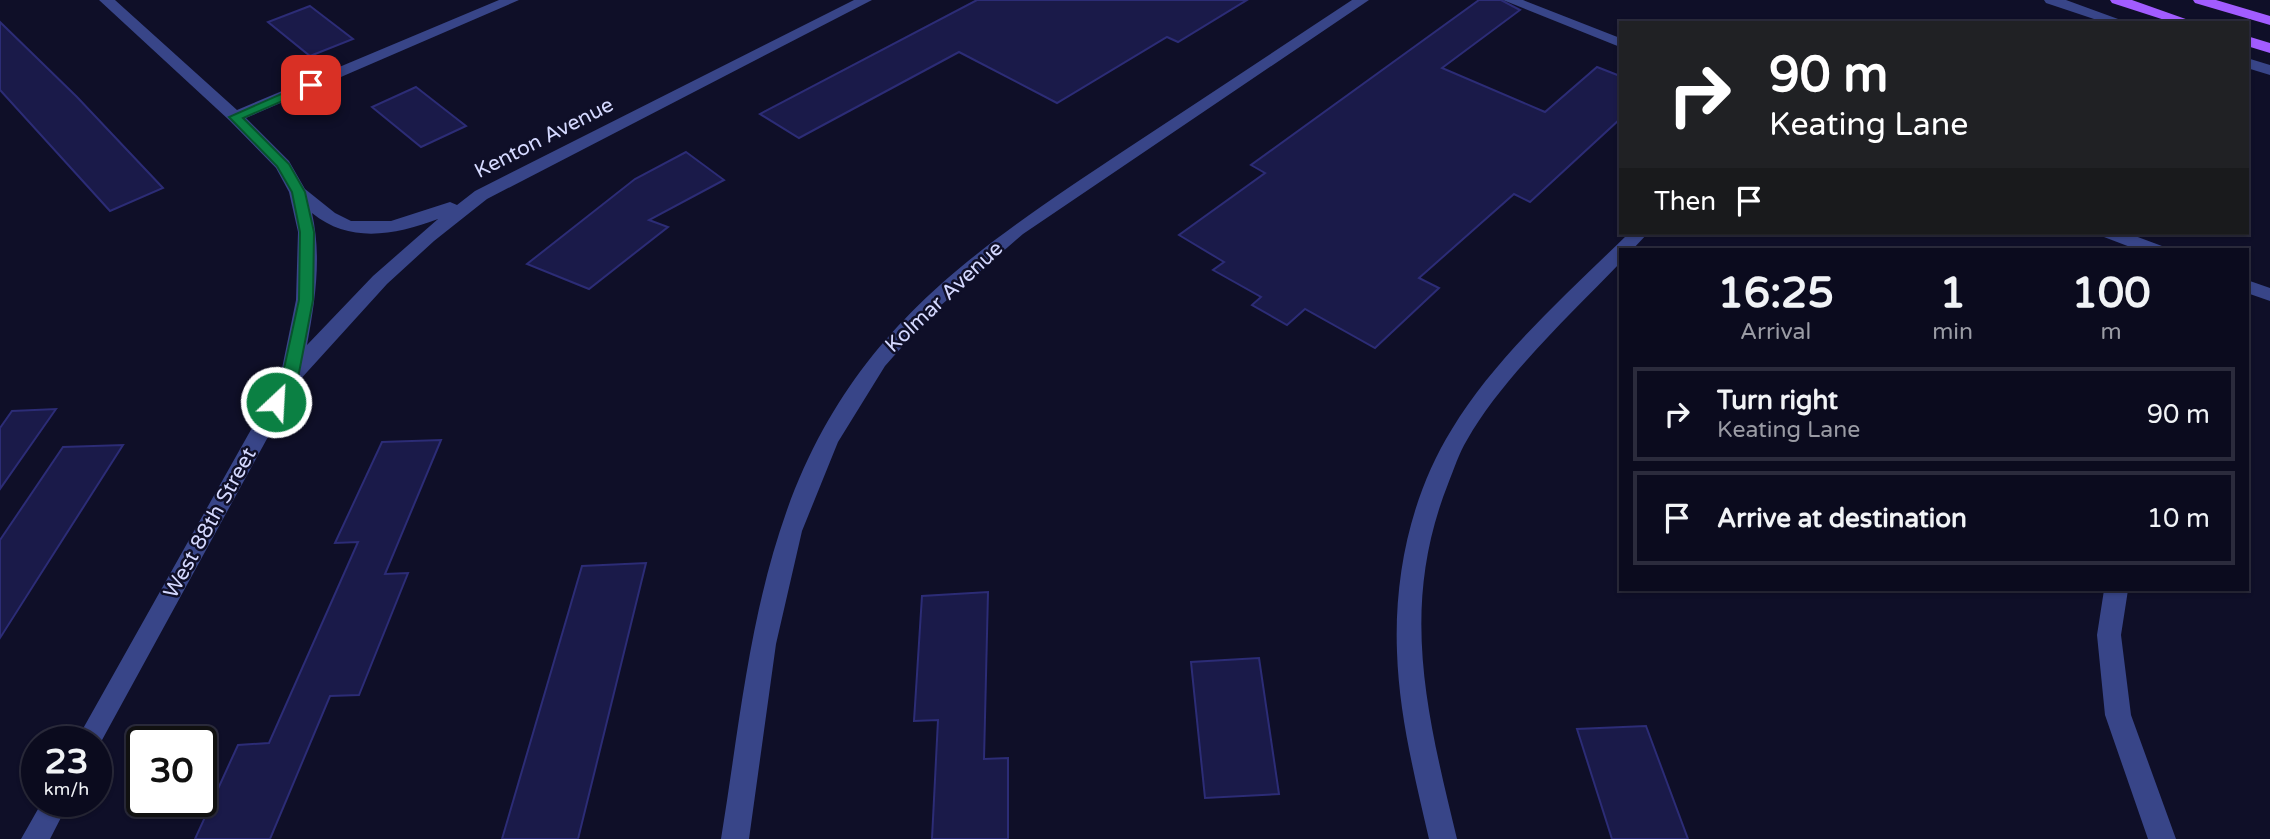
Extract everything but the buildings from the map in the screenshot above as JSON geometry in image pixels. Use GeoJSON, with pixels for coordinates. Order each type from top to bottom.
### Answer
{"type":"FeatureCollection","features":[{"type":"Feature","properties":{"kind":"main road"},"geometry":{"type":"LineString","coordinates":[[2117,0],[2184,21]]}},
{"type":"Feature","properties":{"kind":"main road"},"geometry":{"type":"LineString","coordinates":[[2200,0],[2270,22]]}},
{"type":"Feature","properties":{"kind":"main road"},"geometry":{"type":"LineString","coordinates":[[2249,42],[2270,48]]}},
{"type":"Feature","properties":{"kind":"street","name":"West 88th Street"},"geometry":{"type":"LineString","coordinates":[[98,726],[290,378],[306,300],[307,232],[298,192],[283,164],[106,0]]}},
{"type":"Feature","properties":{"kind":"street"},"geometry":{"type":"LineString","coordinates":[[235,117],[512,0]]}},
{"type":"Feature","properties":{"kind":"street","name":"Kenton Avenue"},"geometry":{"type":"LineString","coordinates":[[290,378],[339,320],[391,268],[429,233],[481,195],[865,0]]}},
{"type":"Feature","properties":{"kind":"street","name":"Kolmar Avenue"},"geometry":{"type":"LineString","coordinates":[[735,839],[770,616],[791,530],[818,461],[847,406],[879,359],[966,271],[1017,230],[1362,0]]}},
{"type":"Feature","properties":{"kind":"street"},"geometry":{"type":"LineString","coordinates":[[1510,0],[1619,43]]}},
{"type":"Feature","properties":{"kind":"street"},"geometry":{"type":"LineString","coordinates":[[2051,0],[2116,21]]}},
{"type":"Feature","properties":{"kind":"street"},"geometry":{"type":"LineString","coordinates":[[2249,64],[2270,70]]}},
{"type":"Feature","properties":{"kind":"street"},"geometry":{"type":"LineString","coordinates":[[298,192],[334,220],[357,227],[378,229],[424,218],[481,195]]}},
{"type":"Feature","properties":{"kind":"street"},"geometry":{"type":"LineString","coordinates":[[1624,248],[1637,235]]}},
{"type":"Feature","properties":{"kind":"street"},"geometry":{"type":"LineString","coordinates":[[2115,235],[2150,248]]}},
{"type":"Feature","properties":{"kind":"street"},"geometry":{"type":"LineString","coordinates":[[1443,839],[1414,717],[1406,636],[1410,569],[1430,496],[1462,429],[1510,366],[1619,253]]}},
{"type":"Feature","properties":{"kind":"street"},"geometry":{"type":"LineString","coordinates":[[2249,287],[2270,295]]}},
{"type":"Feature","properties":{"kind":"street"},"geometry":{"type":"LineString","coordinates":[[2116,591],[2109,635],[2118,715],[2162,839]]}},
{"type":"Feature","properties":{"kind":"street"},"geometry":{"type":"LineString","coordinates":[[35,839],[47,817]]}},
{"type":"Feature","properties":{"kind":"route"},"geometry":{"type":"LineString","coordinates":[[276,402],[290,378],[306,300],[307,232],[298,192],[283,164],[235,117],[311,85]]}}]}
